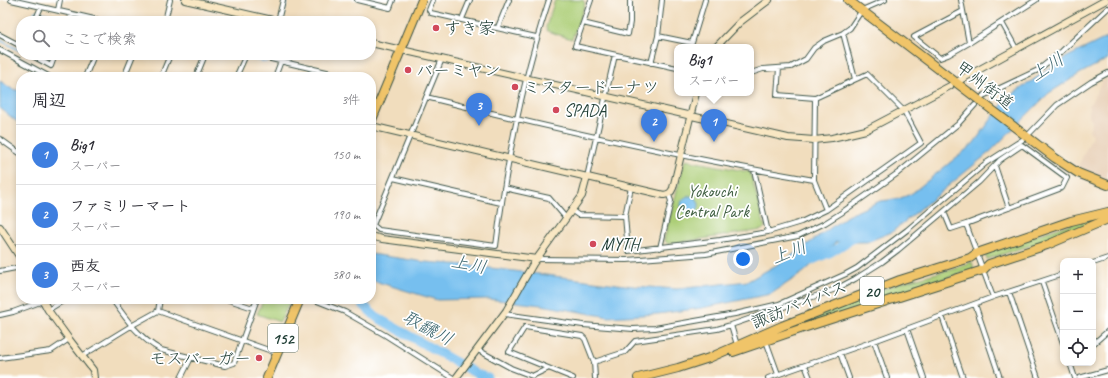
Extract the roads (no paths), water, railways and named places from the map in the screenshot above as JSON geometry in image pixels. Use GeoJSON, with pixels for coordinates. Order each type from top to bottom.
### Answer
{"type":"FeatureCollection","features":[{"type":"Feature","properties":{"kind":"highway"},"geometry":{"type":"LineString","coordinates":[[376,110],[422,0]]}},
{"type":"Feature","properties":{"kind":"highway","name":"甲州街道"},"geometry":{"type":"LineString","coordinates":[[848,0],[1055,158],[1078,174],[1108,185]]}},
{"type":"Feature","properties":{"kind":"highway","name":"諏訪バイパス"},"geometry":{"type":"LineString","coordinates":[[638,378],[678,368],[709,358],[737,345],[900,280],[970,258],[977,253],[1071,221],[1108,212]]}},
{"type":"Feature","properties":{"kind":"highway","name":"諏訪バイパス"},"geometry":{"type":"LineString","coordinates":[[651,378],[983,270],[989,264],[1047,245],[1108,219]]}},
{"type":"Feature","properties":{"kind":"highway","name":"152"},"geometry":{"type":"LineString","coordinates":[[267,378],[298,304]]}},
{"type":"Feature","properties":{"kind":"street"},"geometry":{"type":"LineString","coordinates":[[11,0],[81,16]]}},
{"type":"Feature","properties":{"kind":"street"},"geometry":{"type":"LineString","coordinates":[[58,10],[60,0]]}},
{"type":"Feature","properties":{"kind":"street"},"geometry":{"type":"LineString","coordinates":[[166,16],[170,0]]}},
{"type":"Feature","properties":{"kind":"street"},"geometry":{"type":"LineString","coordinates":[[185,0],[256,16]]}},
{"type":"Feature","properties":{"kind":"street"},"geometry":{"type":"LineString","coordinates":[[279,16],[283,0]]}},
{"type":"Feature","properties":{"kind":"street"},"geometry":{"type":"LineString","coordinates":[[359,0],[390,8],[393,0]]}},
{"type":"Feature","properties":{"kind":"street"},"geometry":{"type":"LineString","coordinates":[[433,0],[429,10],[431,13],[498,27],[536,37]]}},
{"type":"Feature","properties":{"kind":"street"},"geometry":{"type":"LineString","coordinates":[[462,19],[470,0]]}},
{"type":"Feature","properties":{"kind":"street"},"geometry":{"type":"LineString","coordinates":[[498,27],[509,0]]}},
{"type":"Feature","properties":{"kind":"street"},"geometry":{"type":"LineString","coordinates":[[376,228],[379,230],[496,246],[501,203],[509,159],[536,37],[549,0]]}},
{"type":"Feature","properties":{"kind":"street"},"geometry":{"type":"LineString","coordinates":[[591,0],[575,46],[674,67]]}},
{"type":"Feature","properties":{"kind":"street"},"geometry":{"type":"LineString","coordinates":[[583,23],[628,34],[630,22],[630,0]]}},
{"type":"Feature","properties":{"kind":"street"},"geometry":{"type":"LineString","coordinates":[[651,63],[658,36],[662,0]]}},
{"type":"Feature","properties":{"kind":"street"},"geometry":{"type":"LineString","coordinates":[[658,36],[692,43],[704,0]]}},
{"type":"Feature","properties":{"kind":"street"},"geometry":{"type":"LineString","coordinates":[[719,44],[740,22],[769,0]]}},
{"type":"Feature","properties":{"kind":"street"},"geometry":{"type":"LineString","coordinates":[[754,72],[763,69],[791,67],[806,59],[814,48],[824,41],[844,33],[850,28],[862,10],[885,0]]}},
{"type":"Feature","properties":{"kind":"street"},"geometry":{"type":"LineString","coordinates":[[961,0],[969,43]]}},
{"type":"Feature","properties":{"kind":"street"},"geometry":{"type":"LineString","coordinates":[[963,11],[914,38],[940,58],[969,43],[1036,0]]}},
{"type":"Feature","properties":{"kind":"street"},"geometry":{"type":"LineString","coordinates":[[960,80],[1106,0]]}},
{"type":"Feature","properties":{"kind":"street"},"geometry":{"type":"LineString","coordinates":[[37,16],[41,7]]}},
{"type":"Feature","properties":{"kind":"street"},"geometry":{"type":"LineString","coordinates":[[983,96],[1038,70],[1062,51],[1108,8]]}},
{"type":"Feature","properties":{"kind":"street"},"geometry":{"type":"LineString","coordinates":[[1002,23],[1017,50]]}},
{"type":"Feature","properties":{"kind":"street"},"geometry":{"type":"LineString","coordinates":[[844,33],[856,79]]}},
{"type":"Feature","properties":{"kind":"street"},"geometry":{"type":"LineString","coordinates":[[0,35],[16,43]]}},
{"type":"Feature","properties":{"kind":"street"},"geometry":{"type":"LineString","coordinates":[[376,44],[788,138],[814,140],[866,130],[950,86]]}},
{"type":"Feature","properties":{"kind":"street"},"geometry":{"type":"LineString","coordinates":[[0,50],[16,59]]}},
{"type":"Feature","properties":{"kind":"street"},"geometry":{"type":"LineString","coordinates":[[325,304],[345,312],[455,378],[477,351],[504,312],[535,261],[582,196],[615,55]]}},
{"type":"Feature","properties":{"kind":"street"},"geometry":{"type":"LineString","coordinates":[[376,218],[442,59]]}},
{"type":"Feature","properties":{"kind":"street"},"geometry":{"type":"LineString","coordinates":[[19,60],[41,72]]}},
{"type":"Feature","properties":{"kind":"street"},"geometry":{"type":"LineString","coordinates":[[40,60],[51,66],[54,60]]}},
{"type":"Feature","properties":{"kind":"street"},"geometry":{"type":"LineString","coordinates":[[87,72],[92,60]]}},
{"type":"Feature","properties":{"kind":"street"},"geometry":{"type":"LineString","coordinates":[[126,72],[131,60]]}},
{"type":"Feature","properties":{"kind":"street"},"geometry":{"type":"LineString","coordinates":[[163,72],[168,60]]}},
{"type":"Feature","properties":{"kind":"street"},"geometry":{"type":"LineString","coordinates":[[198,72],[204,60]]}},
{"type":"Feature","properties":{"kind":"street"},"geometry":{"type":"LineString","coordinates":[[238,72],[244,60]]}},
{"type":"Feature","properties":{"kind":"street"},"geometry":{"type":"LineString","coordinates":[[277,72],[281,61],[328,72]]}},
{"type":"Feature","properties":{"kind":"street"},"geometry":{"type":"LineString","coordinates":[[310,72],[312,68]]}},
{"type":"Feature","properties":{"kind":"street"},"geometry":{"type":"LineString","coordinates":[[631,187],[624,216],[628,251],[720,240],[768,232],[801,222],[826,210],[922,143],[904,111],[867,74],[815,98],[776,95],[779,68]]}},
{"type":"Feature","properties":{"kind":"street"},"geometry":{"type":"LineString","coordinates":[[504,312],[583,325],[633,329],[655,328],[735,314],[779,304],[857,268],[907,230],[986,163],[1026,135],[1057,105],[1091,82],[1108,73]]}},
{"type":"Feature","properties":{"kind":"street"},"geometry":{"type":"LineString","coordinates":[[376,127],[664,195],[672,192],[695,96]]}},
{"type":"Feature","properties":{"kind":"street"},"geometry":{"type":"LineString","coordinates":[[426,97],[518,120],[681,155],[754,170],[814,180]]}},
{"type":"Feature","properties":{"kind":"street"},"geometry":{"type":"LineString","coordinates":[[815,98],[814,180],[826,210]]}},
{"type":"Feature","properties":{"kind":"street"},"geometry":{"type":"LineString","coordinates":[[376,237],[535,261],[627,260],[698,254],[798,236],[825,224],[841,214],[898,173],[958,124],[974,105]]}},
{"type":"Feature","properties":{"kind":"street"},"geometry":{"type":"LineString","coordinates":[[1,139],[16,150]]}},
{"type":"Feature","properties":{"kind":"street"},"geometry":{"type":"LineString","coordinates":[[594,362],[625,352],[635,341],[717,329],[786,307],[842,286],[882,262],[979,182],[1000,160],[1022,145],[1067,178],[1062,188],[951,229],[944,212]]}},
{"type":"Feature","properties":{"kind":"street"},"geometry":{"type":"LineString","coordinates":[[995,166],[1009,208]]}},
{"type":"Feature","properties":{"kind":"street"},"geometry":{"type":"LineString","coordinates":[[754,170],[768,232]]}},
{"type":"Feature","properties":{"kind":"street"},"geometry":{"type":"LineString","coordinates":[[393,178],[501,203]]}},
{"type":"Feature","properties":{"kind":"street"},"geometry":{"type":"LineString","coordinates":[[504,188],[550,198],[566,218]]}},
{"type":"Feature","properties":{"kind":"street"},"geometry":{"type":"LineString","coordinates":[[660,248],[671,201],[669,194]]}},
{"type":"Feature","properties":{"kind":"street"},"geometry":{"type":"LineString","coordinates":[[571,210],[578,215],[624,216]]}},
{"type":"Feature","properties":{"kind":"street"},"geometry":{"type":"LineString","coordinates":[[966,224],[993,297]]}},
{"type":"Feature","properties":{"kind":"street"},"geometry":{"type":"LineString","coordinates":[[0,227],[16,251]]}},
{"type":"Feature","properties":{"kind":"street"},"geometry":{"type":"LineString","coordinates":[[1096,262],[1108,258]]}},
{"type":"Feature","properties":{"kind":"street"},"geometry":{"type":"LineString","coordinates":[[0,271],[16,268]]}},
{"type":"Feature","properties":{"kind":"street"},"geometry":{"type":"LineString","coordinates":[[768,378],[993,297],[1060,275]]}},
{"type":"Feature","properties":{"kind":"street"},"geometry":{"type":"LineString","coordinates":[[1042,282],[1060,333]]}},
{"type":"Feature","properties":{"kind":"street"},"geometry":{"type":"LineString","coordinates":[[1009,292],[1038,378]]}},
{"type":"Feature","properties":{"kind":"street"},"geometry":{"type":"LineString","coordinates":[[0,315],[13,312],[33,304]]}},
{"type":"Feature","properties":{"kind":"street"},"geometry":{"type":"LineString","coordinates":[[45,304],[68,339],[93,370],[94,378]]}},
{"type":"Feature","properties":{"kind":"street"},"geometry":{"type":"LineString","coordinates":[[48,310],[58,304]]}},
{"type":"Feature","properties":{"kind":"street"},"geometry":{"type":"LineString","coordinates":[[116,304],[131,326],[152,345],[161,350],[225,366],[234,363],[255,304]]}},
{"type":"Feature","properties":{"kind":"street"},"geometry":{"type":"LineString","coordinates":[[158,311],[159,304]]}},
{"type":"Feature","properties":{"kind":"street"},"geometry":{"type":"LineString","coordinates":[[241,304],[253,308]]}},
{"type":"Feature","properties":{"kind":"street"},"geometry":{"type":"LineString","coordinates":[[975,304],[1000,378]]}},
{"type":"Feature","properties":{"kind":"street"},"geometry":{"type":"LineString","coordinates":[[82,356],[158,311],[277,353]]}},
{"type":"Feature","properties":{"kind":"street"},"geometry":{"type":"LineString","coordinates":[[942,316],[963,378]]}},
{"type":"Feature","properties":{"kind":"street"},"geometry":{"type":"LineString","coordinates":[[731,325],[737,345]]}},
{"type":"Feature","properties":{"kind":"street"},"geometry":{"type":"LineString","coordinates":[[573,378],[509,352],[525,327],[582,336],[585,339],[594,362],[595,378]]}},
{"type":"Feature","properties":{"kind":"street"},"geometry":{"type":"LineString","coordinates":[[907,329],[924,378]]}},
{"type":"Feature","properties":{"kind":"street"},"geometry":{"type":"LineString","coordinates":[[1096,341],[1108,331]]}},
{"type":"Feature","properties":{"kind":"street"},"geometry":{"type":"LineString","coordinates":[[0,358],[51,351],[68,339]]}},
{"type":"Feature","properties":{"kind":"street"},"geometry":{"type":"LineString","coordinates":[[766,341],[778,374]]}},
{"type":"Feature","properties":{"kind":"street"},"geometry":{"type":"LineString","coordinates":[[874,341],[887,378]]}},
{"type":"Feature","properties":{"kind":"street"},"geometry":{"type":"LineString","coordinates":[[477,351],[511,368],[532,376],[548,369]]}},
{"type":"Feature","properties":{"kind":"street"},"geometry":{"type":"LineString","coordinates":[[840,353],[849,378]]}},
{"type":"Feature","properties":{"kind":"street"},"geometry":{"type":"LineString","coordinates":[[181,378],[191,358]]}},
{"type":"Feature","properties":{"kind":"street"},"geometry":{"type":"LineString","coordinates":[[805,365],[810,378]]}},
{"type":"Feature","properties":{"kind":"street"},"geometry":{"type":"LineString","coordinates":[[1072,366],[1075,378]]}},
{"type":"Feature","properties":{"kind":"street"},"geometry":{"type":"LineString","coordinates":[[1080,378],[1108,370]]}},
{"type":"Feature","properties":{"kind":"water"},"geometry":{"type":"Polygon","coordinates":[[[1108,37],[1108,59],[1081,73],[1049,93],[991,151],[892,232],[867,242],[836,242],[804,272],[771,294],[702,308],[658,314],[609,317],[541,305],[488,299],[437,300],[376,282],[376,255],[425,262],[467,265],[633,286],[677,289],[748,281],[787,259],[847,216],[880,201],[898,199],[911,194],[973,144],[1007,98],[1065,58],[1108,37]]]}},
{"type":"Feature","properties":{"kind":"water"},"geometry":{"type":"Polygon","coordinates":[[[0,81],[16,90],[16,121],[0,108],[0,81]]]}},
{"type":"Feature","properties":{"kind":"water"},"geometry":{"type":"Polygon","coordinates":[[[690,196],[696,199],[699,205],[696,211],[690,214],[684,211],[681,205],[684,199],[690,196]]]}},
{"type":"Feature","properties":{"kind":"waterway"},"geometry":{"type":"LineString","coordinates":[[283,16],[287,0]]}},
{"type":"Feature","properties":{"kind":"waterway"},"geometry":{"type":"LineString","coordinates":[[33,16],[35,11],[58,16]]}},
{"type":"Feature","properties":{"kind":"waterway"},"geometry":{"type":"LineString","coordinates":[[0,40],[16,48]]}},
{"type":"Feature","properties":{"kind":"waterway"},"geometry":{"type":"LineString","coordinates":[[256,60],[266,62],[269,60]]}},
{"type":"Feature","properties":{"kind":"waterway","name":"上川"},"geometry":{"type":"LineString","coordinates":[[810,261],[831,252],[857,236]]}},
{"type":"Feature","properties":{"kind":"waterway","name":"取飜川"},"geometry":{"type":"LineString","coordinates":[[362,304],[376,317],[477,374],[488,378]]}},
{"type":"Feature","properties":{"kind":"place","name":"すき家"},"geometry":{"type":"Point","coordinates":[436,28]}},
{"type":"Feature","properties":{"kind":"place","name":"バーミヤン"},"geometry":{"type":"Point","coordinates":[408,70]}},
{"type":"Feature","properties":{"kind":"place","name":"ミスタードーナツ"},"geometry":{"type":"Point","coordinates":[515,87]}},
{"type":"Feature","properties":{"kind":"place","name":"SPADA"},"geometry":{"type":"Point","coordinates":[556,110]}},
{"type":"Feature","properties":{"kind":"place","name":"西友"},"geometry":{"type":"Point","coordinates":[479,126]}},
{"type":"Feature","properties":{"kind":"place","name":"ファミリーマート"},"geometry":{"type":"Point","coordinates":[654,142]}},
{"type":"Feature","properties":{"kind":"place","name":"Big1"},"geometry":{"type":"Point","coordinates":[714,142]}},
{"type":"Feature","properties":{"kind":"place","name":"MYTH"},"geometry":{"type":"Point","coordinates":[593,244]}},
{"type":"Feature","properties":{"kind":"place","name":"モスバーガー"},"geometry":{"type":"Point","coordinates":[259,358]}},
{"type":"Feature","properties":{"kind":"park label","name":"Yokouchi Central Park"},"geometry":{"type":"Point","coordinates":[712,201]}}]}
